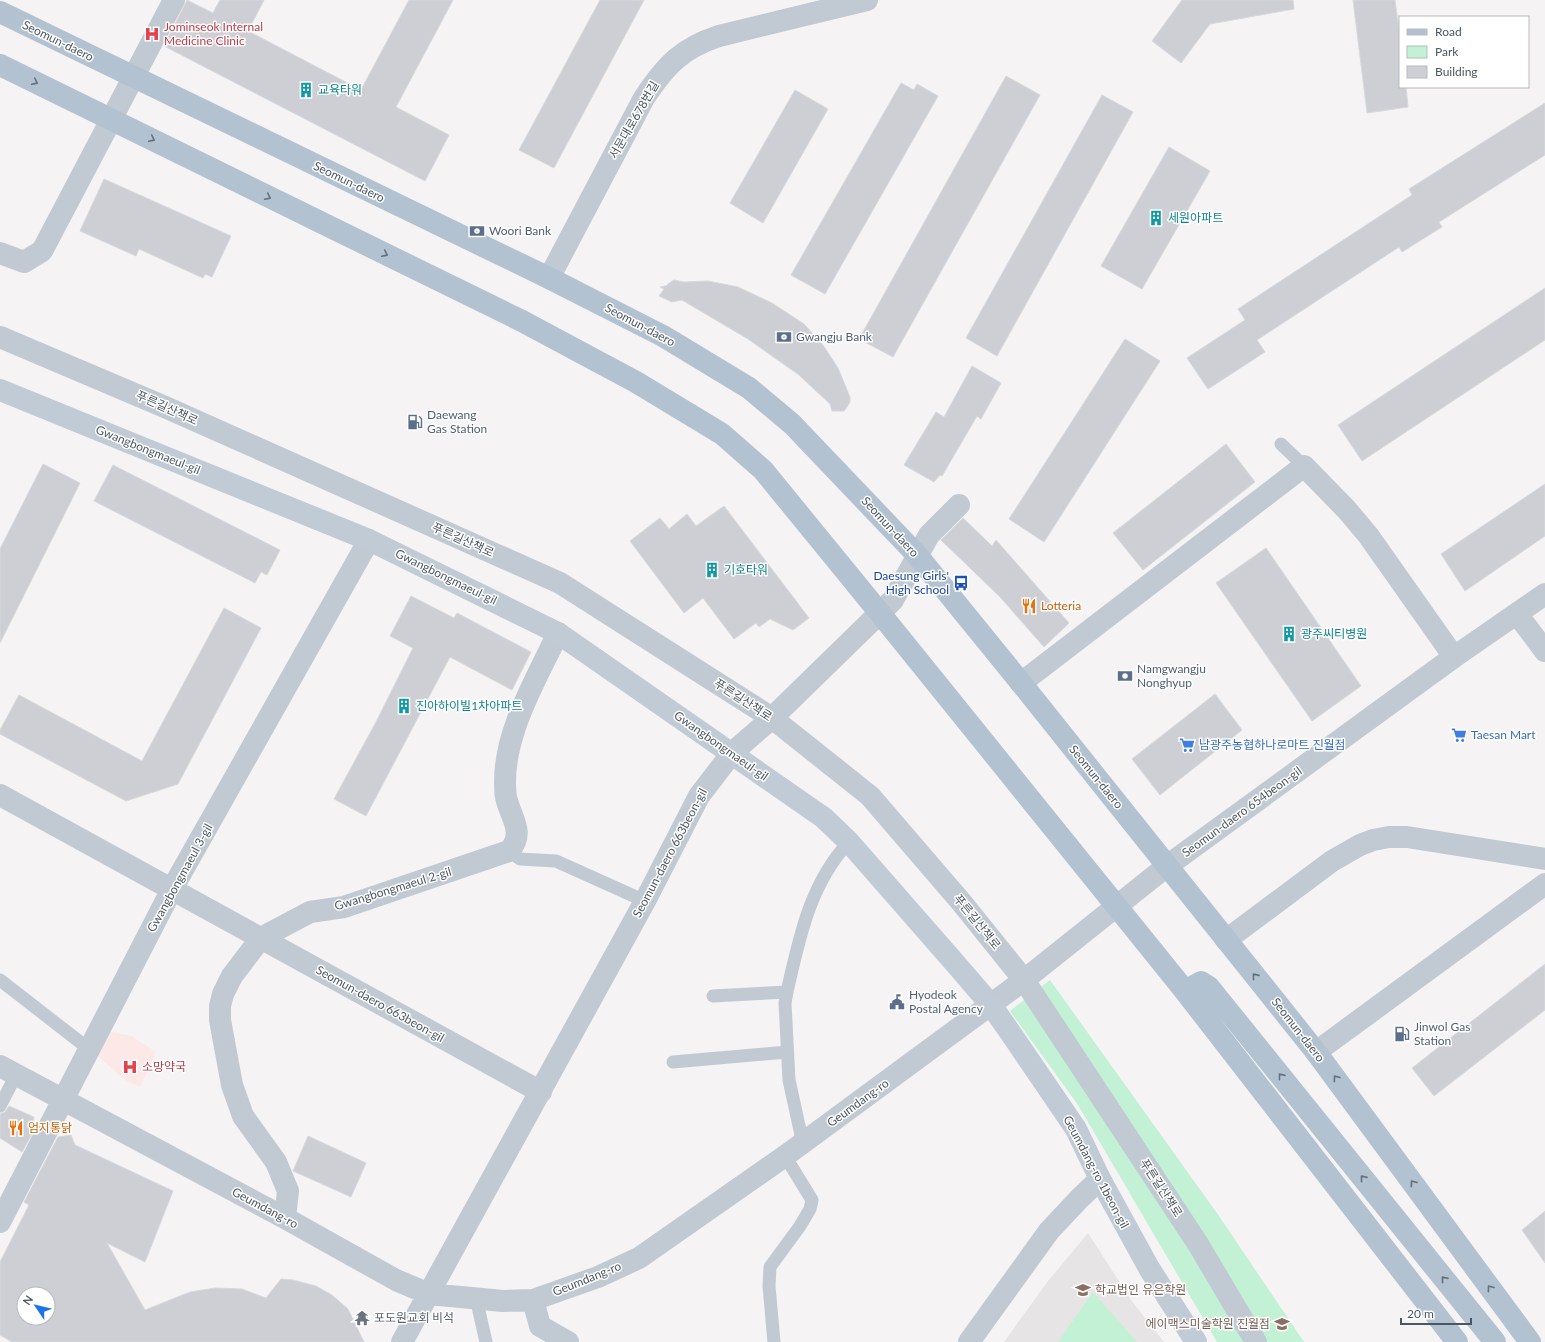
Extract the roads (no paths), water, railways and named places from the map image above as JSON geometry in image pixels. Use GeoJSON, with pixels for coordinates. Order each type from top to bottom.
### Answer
{"type":"FeatureCollection","features":[{"type":"Feature","properties":{"kind":"main road","name":"Seomun-daero"},"geometry":{"type":"LineString","coordinates":[[0,12],[133,78],[549,278],[663,336],[749,388],[792,424],[917,555],[1021,683],[1316,1052],[1530,1342]]}},
{"type":"Feature","properties":{"kind":"main road"},"geometry":{"type":"LineString","coordinates":[[0,64],[522,321],[636,382],[722,434],[763,470],[879,612],[1214,1028],[1457,1342]]}},
{"type":"Feature","properties":{"kind":"main road"},"geometry":{"type":"LineString","coordinates":[[1214,1028],[1193,992],[1192,987],[1201,982],[1209,987],[1218,997],[1495,1342]]}},
{"type":"Feature","properties":{"kind":"street"},"geometry":{"type":"LineString","coordinates":[[0,253],[24,262],[42,251],[110,119],[174,0]]}},
{"type":"Feature","properties":{"kind":"street","name":"서문대로678번길"},"geometry":{"type":"LineString","coordinates":[[549,278],[641,104],[655,82],[677,56],[719,36],[867,0]]}},
{"type":"Feature","properties":{"kind":"street","name":"푸른길산책로"},"geometry":{"type":"LineString","coordinates":[[0,337],[165,407],[560,583],[772,718],[870,796],[962,903],[1024,980],[1198,1244],[1256,1342]]}},
{"type":"Feature","properties":{"kind":"street","name":"Gwangbongmaeul-gil"},"geometry":{"type":"LineString","coordinates":[[0,390],[369,540],[558,633],[812,809],[836,829],[849,842],[990,1005]]}},
{"type":"Feature","properties":{"kind":"street"},"geometry":{"type":"LineString","coordinates":[[1021,683],[1304,466],[1368,534],[1454,657]]}},
{"type":"Feature","properties":{"kind":"street","name":"Seomun-daero 663beon-gil"},"geometry":{"type":"LineString","coordinates":[[402,1342],[645,901],[699,796],[732,753],[772,718],[893,600],[929,535],[959,505]]}},
{"type":"Feature","properties":{"kind":"street","name":"Gwangbongmaeul 3-gil"},"geometry":{"type":"LineString","coordinates":[[0,1222],[172,889],[369,540]]}},
{"type":"Feature","properties":{"kind":"street","name":"Seomun-daero 654beon-gil"},"geometry":{"type":"LineString","coordinates":[[1116,906],[1167,866],[1454,657],[1545,594]]}},
{"type":"Feature","properties":{"kind":"street"},"geometry":{"type":"LineString","coordinates":[[1517,614],[1545,651]]}},
{"type":"Feature","properties":{"kind":"street"},"geometry":{"type":"LineString","coordinates":[[509,851],[515,845],[517,840],[517,829],[506,799],[506,764],[513,733],[523,707],[558,633]]}},
{"type":"Feature","properties":{"kind":"street","name":"Seomun-daero 663beon-gil"},"geometry":{"type":"LineString","coordinates":[[0,794],[541,1092]]}},
{"type":"Feature","properties":{"kind":"street"},"geometry":{"type":"LineString","coordinates":[[1226,940],[1332,861],[1360,845],[1373,840],[1389,837],[1407,837],[1545,859]]}},
{"type":"Feature","properties":{"kind":"street","name":"Gwangbongmaeul 2-gil"},"geometry":{"type":"LineString","coordinates":[[285,1218],[288,1191],[276,1162],[243,1116],[232,1085],[220,1020],[220,1006],[223,994],[232,976],[261,938],[310,912],[344,906],[509,851]]}},
{"type":"Feature","properties":{"kind":"street"},"geometry":{"type":"LineString","coordinates":[[1316,1052],[1545,884]]}},
{"type":"Feature","properties":{"kind":"street","name":"Geumdang-ro"},"geometry":{"type":"LineString","coordinates":[[8,1070],[285,1218],[396,1280],[429,1294],[503,1301],[533,1300],[598,1277],[639,1258],[803,1144],[1024,980],[1116,906]]}},
{"type":"Feature","properties":{"kind":"street","name":"Geumdang-ro 1beon-gil"},"geometry":{"type":"LineString","coordinates":[[990,1005],[1076,1129],[1100,1180],[1149,1268],[1196,1342]]}},
{"type":"Feature","properties":{"kind":"street"},"geometry":{"type":"LineString","coordinates":[[969,1342],[1049,1231],[1079,1199],[1100,1180]]}},
{"type":"Feature","properties":{"kind":"street"},"geometry":{"type":"LineString","coordinates":[[533,1300],[540,1326],[568,1342]]}},
{"type":"Feature","properties":{"kind":"lane"},"geometry":{"type":"LineString","coordinates":[[1281,444],[1304,466]]}},
{"type":"Feature","properties":{"kind":"lane"},"geometry":{"type":"LineString","coordinates":[[803,1144],[789,1080],[785,1003],[807,912],[829,868],[841,850],[849,842]]}},
{"type":"Feature","properties":{"kind":"lane"},"geometry":{"type":"LineString","coordinates":[[509,851],[520,859],[556,861],[645,901]]}},
{"type":"Feature","properties":{"kind":"lane"},"geometry":{"type":"LineString","coordinates":[[0,980],[90,1048]]}},
{"type":"Feature","properties":{"kind":"lane"},"geometry":{"type":"LineString","coordinates":[[713,996],[787,992]]}},
{"type":"Feature","properties":{"kind":"lane"},"geometry":{"type":"LineString","coordinates":[[673,1062],[787,1052]]}},
{"type":"Feature","properties":{"kind":"lane"},"geometry":{"type":"LineString","coordinates":[[0,1106],[8,1070]]}},
{"type":"Feature","properties":{"kind":"lane"},"geometry":{"type":"LineString","coordinates":[[774,1342],[769,1286],[770,1267],[800,1226],[810,1209],[812,1200],[785,1156]]}},
{"type":"Feature","properties":{"kind":"lane"},"geometry":{"type":"LineString","coordinates":[[476,1298],[486,1342]]}},
{"type":"Feature","properties":{"kind":"place","name":"Jominseok Internal Medicine Clinic"},"geometry":{"type":"Point","coordinates":[152,34]}},
{"type":"Feature","properties":{"kind":"place","name":"교육타워"},"geometry":{"type":"Point","coordinates":[306,90]}},
{"type":"Feature","properties":{"kind":"place","name":"세원아파트"},"geometry":{"type":"Point","coordinates":[1156,218]}},
{"type":"Feature","properties":{"kind":"place","name":"Woori Bank"},"geometry":{"type":"Point","coordinates":[477,231]}},
{"type":"Feature","properties":{"kind":"place","name":"Gwangju Bank"},"geometry":{"type":"Point","coordinates":[784,337]}},
{"type":"Feature","properties":{"kind":"place","name":"Daewang Gas Station"},"geometry":{"type":"Point","coordinates":[415,422]}},
{"type":"Feature","properties":{"kind":"place","name":"기호타워"},"geometry":{"type":"Point","coordinates":[712,570]}},
{"type":"Feature","properties":{"kind":"place","name":"Daesung Girls' High School"},"geometry":{"type":"Point","coordinates":[961,583]}},
{"type":"Feature","properties":{"kind":"place","name":"Lotteria"},"geometry":{"type":"Point","coordinates":[1029,606]}},
{"type":"Feature","properties":{"kind":"place","name":"광주씨티병원"},"geometry":{"type":"Point","coordinates":[1289,634]}},
{"type":"Feature","properties":{"kind":"place","name":"Namgwangju Nonghyup"},"geometry":{"type":"Point","coordinates":[1125,676]}},
{"type":"Feature","properties":{"kind":"place","name":"진아하이빌1차아파트"},"geometry":{"type":"Point","coordinates":[404,706]}},
{"type":"Feature","properties":{"kind":"place","name":"Taesan Mart"},"geometry":{"type":"Point","coordinates":[1459,735]}},
{"type":"Feature","properties":{"kind":"place","name":"남광주농협하나로마트 진월점"},"geometry":{"type":"Point","coordinates":[1187,745]}},
{"type":"Feature","properties":{"kind":"place","name":"Hyodeok Postal Agency"},"geometry":{"type":"Point","coordinates":[897,1002]}},
{"type":"Feature","properties":{"kind":"place","name":"Jinwol Gas Station"},"geometry":{"type":"Point","coordinates":[1402,1034]}},
{"type":"Feature","properties":{"kind":"place","name":"소망약국"},"geometry":{"type":"Point","coordinates":[130,1067]}},
{"type":"Feature","properties":{"kind":"place","name":"엄지통닭"},"geometry":{"type":"Point","coordinates":[16,1128]}},
{"type":"Feature","properties":{"kind":"place","name":"학교법인 유은학원"},"geometry":{"type":"Point","coordinates":[1083,1290]}},
{"type":"Feature","properties":{"kind":"place","name":"포도원교회 비석"},"geometry":{"type":"Point","coordinates":[362,1318]}},
{"type":"Feature","properties":{"kind":"place","name":"에이맥스미술학원 진월점"},"geometry":{"type":"Point","coordinates":[1282,1324]}}]}
